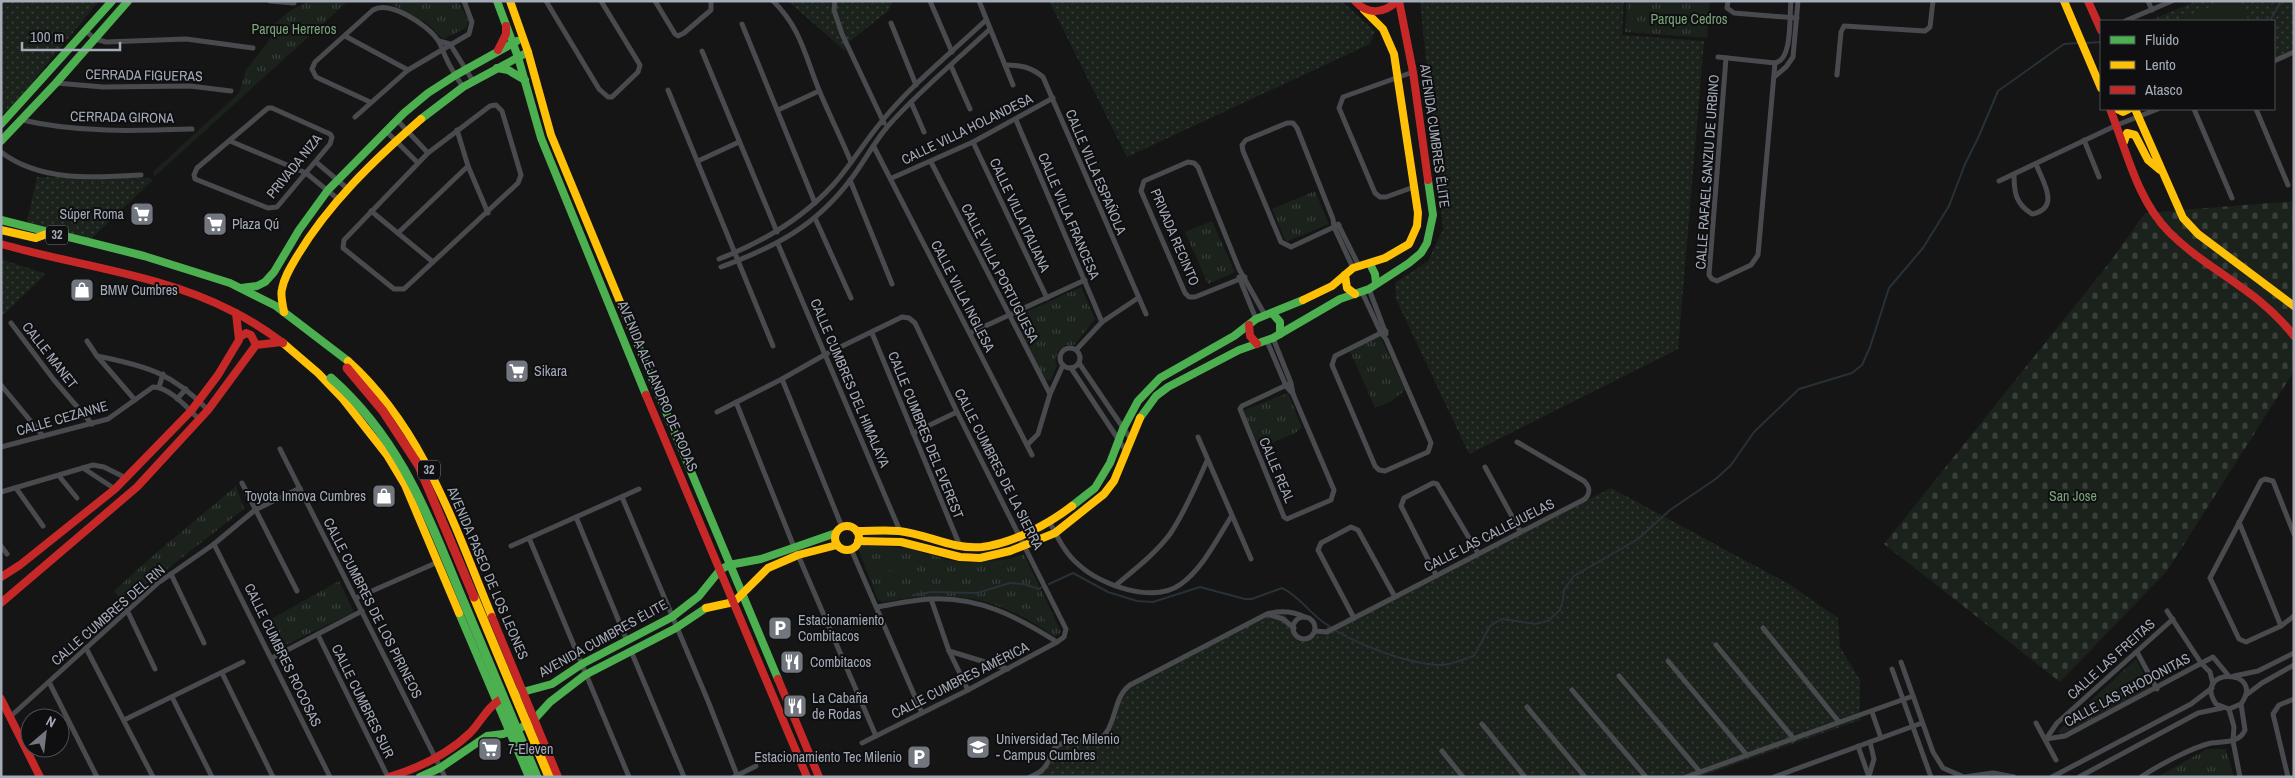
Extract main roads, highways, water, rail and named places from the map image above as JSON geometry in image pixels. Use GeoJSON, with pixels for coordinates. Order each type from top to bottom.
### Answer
{"type":"FeatureCollection","features":[{"type":"Feature","properties":{"kind":"waterway"},"geometry":{"type":"LineString","coordinates":[[2271,20],[2281,1]]}},
{"type":"Feature","properties":{"kind":"waterway"},"geometry":{"type":"LineString","coordinates":[[2086,43],[2100,42]]}},
{"type":"Feature","properties":{"kind":"waterway"},"geometry":{"type":"LineString","coordinates":[[1049,584],[1073,573],[1108,592],[1137,601],[1153,602],[1200,587],[1245,599],[1252,599],[1282,588],[1293,595],[1323,622],[1363,645],[1427,664],[1445,665],[1474,656],[1490,626],[1502,619],[1535,624],[1548,621],[1560,610],[1564,590],[1574,576],[1638,539],[1670,510],[1717,478],[1731,465],[1754,432],[1799,389],[1852,373],[1862,365],[1870,347],[1889,288],[1923,248],[1949,206],[1965,164],[1998,91],[2064,44],[2078,43]]}},
{"type":"Feature","properties":{"kind":"waterway"},"geometry":{"type":"LineString","coordinates":[[913,595],[932,592],[977,593],[1010,583],[1024,584],[1039,589],[1042,587]]}},
{"type":"Feature","properties":{"kind":"place","name":"Súper Roma"},"geometry":{"type":"Point","coordinates":[142,214]}},
{"type":"Feature","properties":{"kind":"place","name":"Plaza Qú"},"geometry":{"type":"Point","coordinates":[215,224]}},
{"type":"Feature","properties":{"kind":"place","name":"BMW Cumbres"},"geometry":{"type":"Point","coordinates":[82,290]}},
{"type":"Feature","properties":{"kind":"place","name":"Sikara"},"geometry":{"type":"Point","coordinates":[517,371]}},
{"type":"Feature","properties":{"kind":"place","name":"Toyota Innova Cumbres"},"geometry":{"type":"Point","coordinates":[384,496]}},
{"type":"Feature","properties":{"kind":"place","name":"Estacionamiento Combitacos"},"geometry":{"type":"Point","coordinates":[780,628]}},
{"type":"Feature","properties":{"kind":"place","name":"Combitacos"},"geometry":{"type":"Point","coordinates":[792,662]}},
{"type":"Feature","properties":{"kind":"place","name":"La Cabaña de Rodas"},"geometry":{"type":"Point","coordinates":[795,706]}},
{"type":"Feature","properties":{"kind":"place","name":"Universidad Tec Milenio - Campus Cumbres"},"geometry":{"type":"Point","coordinates":[978,747]}},
{"type":"Feature","properties":{"kind":"place","name":"7-Eleven"},"geometry":{"type":"Point","coordinates":[490,749]}},
{"type":"Feature","properties":{"kind":"place","name":"Estacionamiento Tec Milenio"},"geometry":{"type":"Point","coordinates":[919,757]}},
{"type":"Feature","properties":{"kind":"park label","name":"Parque Cedros"},"geometry":{"type":"Point","coordinates":[1689,19]}},
{"type":"Feature","properties":{"kind":"park label","name":"Parque Herreros"},"geometry":{"type":"Point","coordinates":[294,29]}},
{"type":"Feature","properties":{"kind":"park label","name":"San Jose"},"geometry":{"type":"Point","coordinates":[2073,496]}}]}
